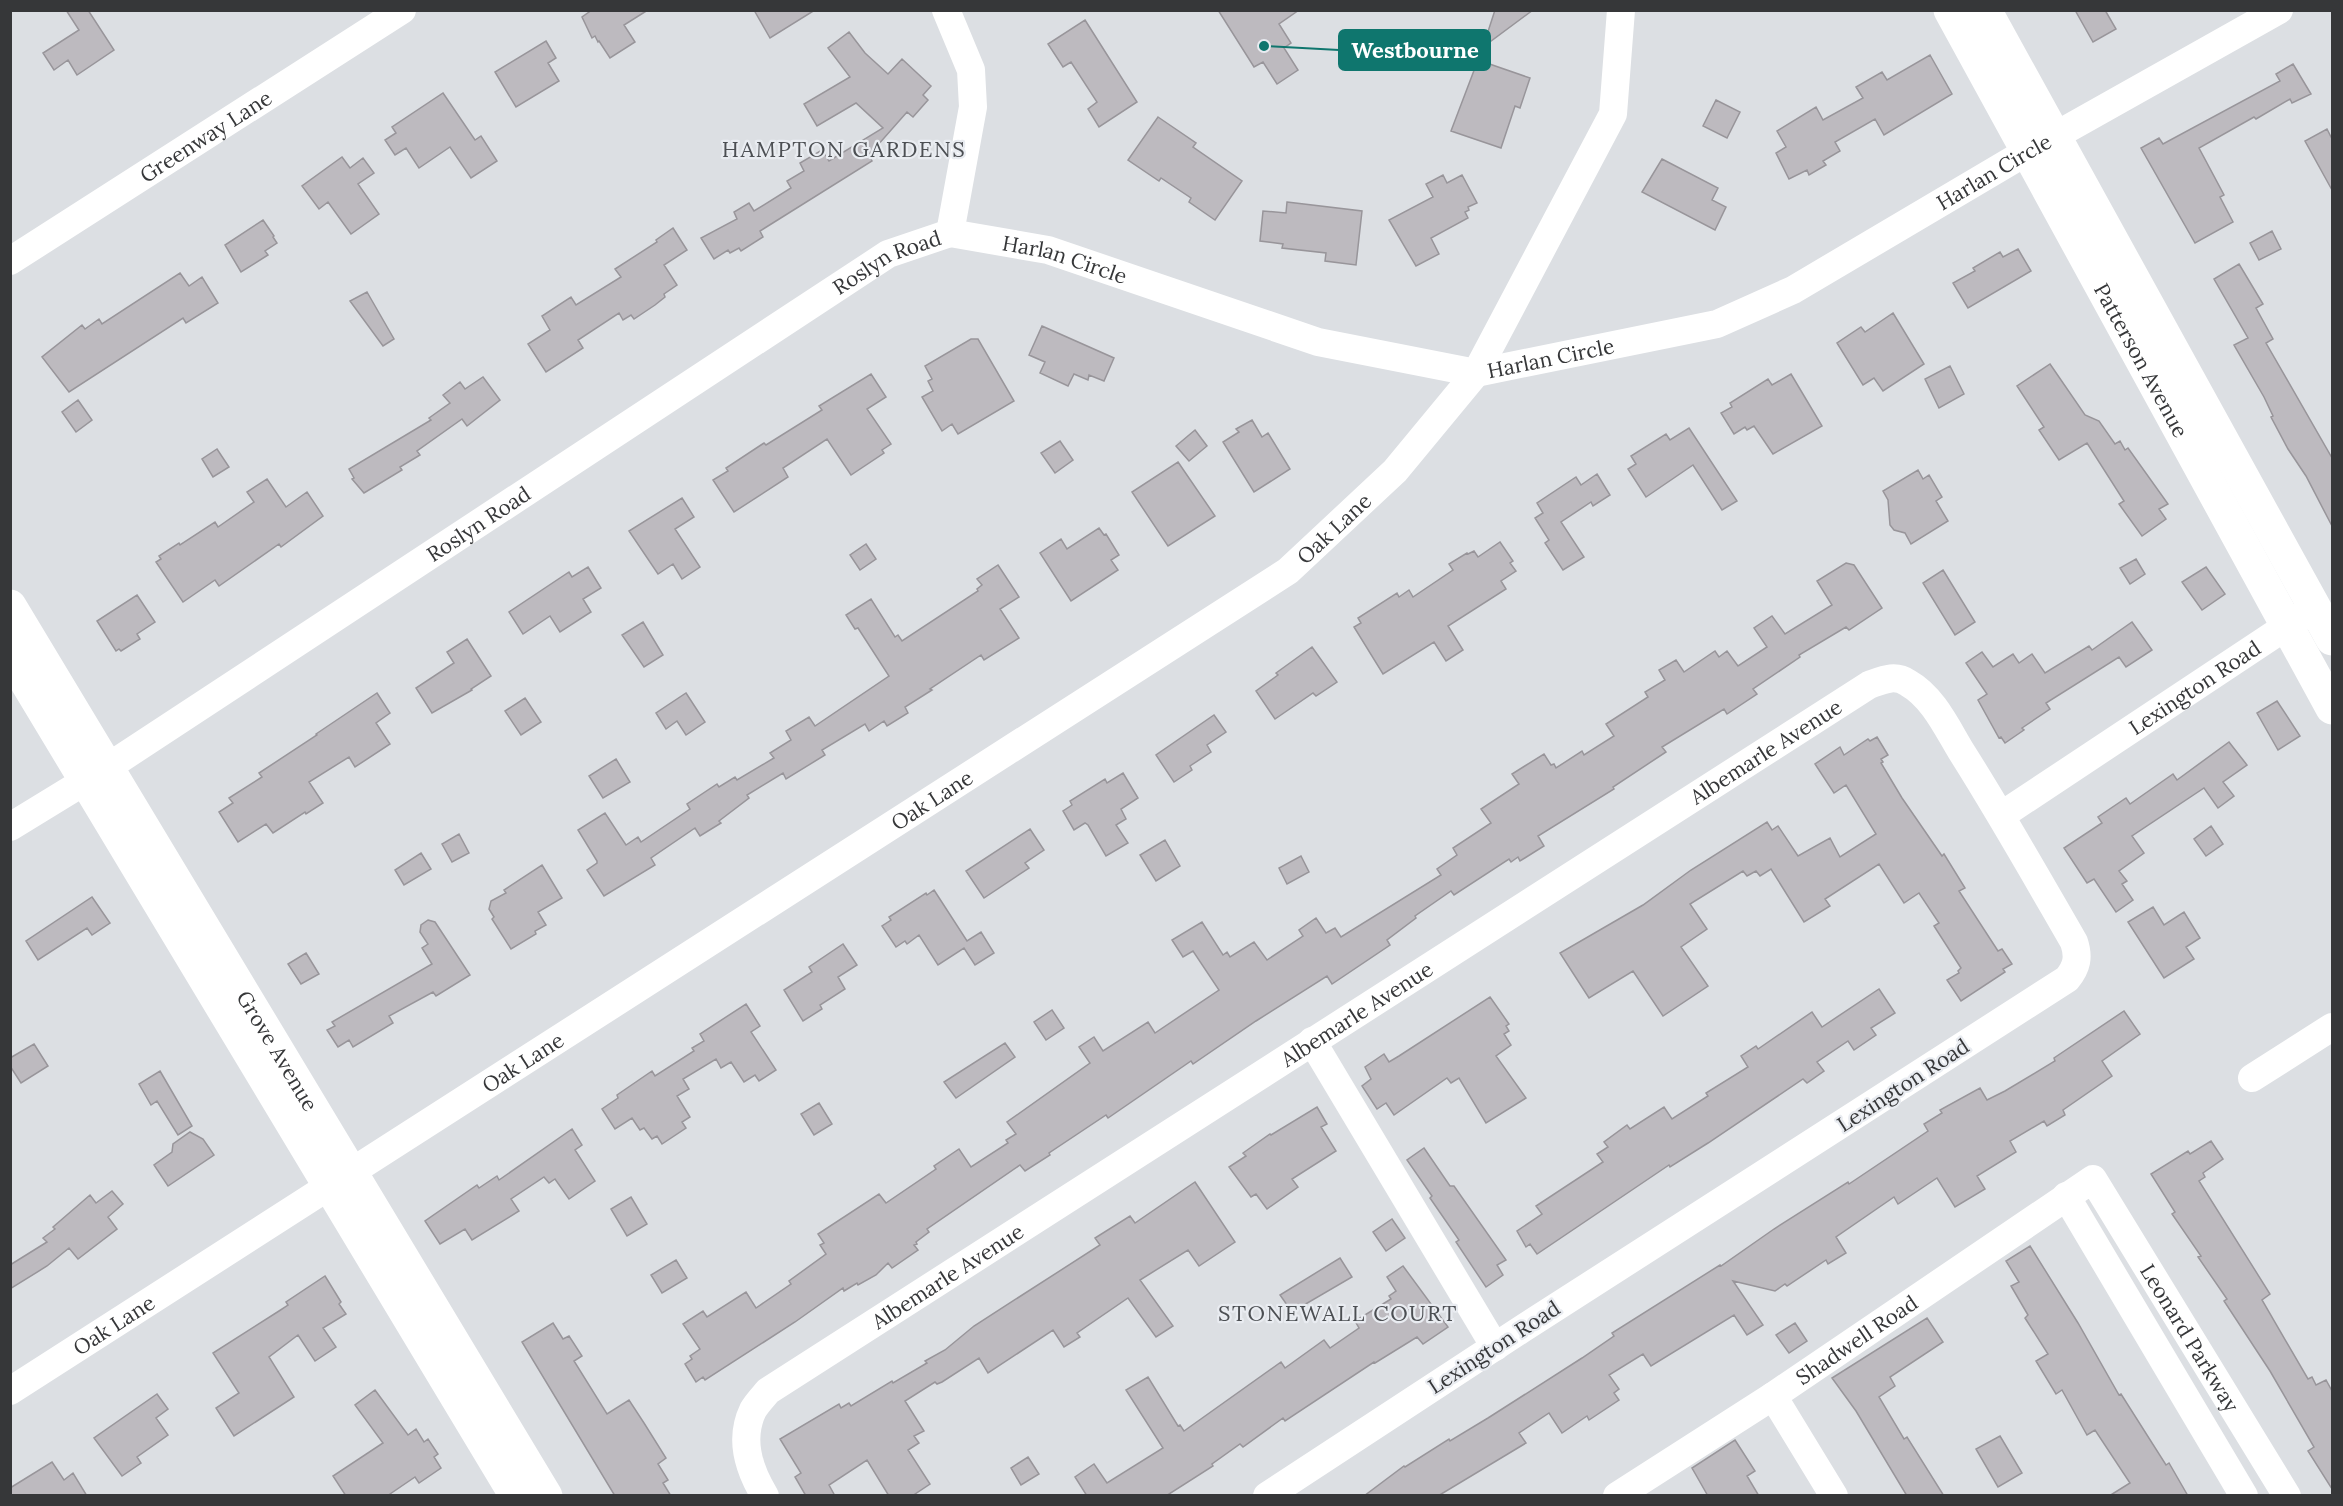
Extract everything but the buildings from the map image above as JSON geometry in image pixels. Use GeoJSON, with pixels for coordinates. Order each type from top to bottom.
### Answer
{"type":"FeatureCollection","features":[{"type":"Feature","properties":{"kind":"street","name":"Greenway Lane"},"geometry":{"type":"LineString","coordinates":[[10,261],[402,10]]}},
{"type":"Feature","properties":{"kind":"street"},"geometry":{"type":"LineString","coordinates":[[946,10],[971,70],[973,107],[950,233]]}},
{"type":"Feature","properties":{"kind":"street","name":"Oak Lane"},"geometry":{"type":"LineString","coordinates":[[10,1391],[1288,571],[1395,471],[1476,373],[1613,114],[1620,10]]}},
{"type":"Feature","properties":{"kind":"street","name":"Patterson Avenue"},"geometry":{"type":"LineString","coordinates":[[1950,10],[2042,143],[2332,639]]}},
{"type":"Feature","properties":{"kind":"street","name":"Patterson Avenue"},"geometry":{"type":"LineString","coordinates":[[1985,10],[2042,143],[2332,708]]}},
{"type":"Feature","properties":{"kind":"street","name":"Harlan Circle"},"geometry":{"type":"LineString","coordinates":[[950,233],[1048,250],[1318,342],[1476,373],[1717,324],[1792,290],[2042,143],[2279,10]]}},
{"type":"Feature","properties":{"kind":"street","name":"Roslyn Road"},"geometry":{"type":"LineString","coordinates":[[10,827],[97,774],[888,254],[950,233]]}},
{"type":"Feature","properties":{"kind":"street","name":"Grove Avenue"},"geometry":{"type":"LineString","coordinates":[[10,606],[97,774],[341,1180],[546,1496]]}},
{"type":"Feature","properties":{"kind":"street","name":"Lexington Road"},"geometry":{"type":"LineString","coordinates":[[1267,1496],[2067,979],[2077,961],[2074,942],[2002,815],[2315,608]]}},
{"type":"Feature","properties":{"kind":"street","name":"Grove Avenue"},"geometry":{"type":"LineString","coordinates":[[10,655],[97,774]]}},
{"type":"Feature","properties":{"kind":"street","name":"Albemarle Avenue"},"geometry":{"type":"LineString","coordinates":[[765,1496],[748,1462],[746,1433],[753,1409],[768,1391],[1869,685],[1895,677],[1921,692],[2002,815]]}},
{"type":"Feature","properties":{"kind":"street"},"geometry":{"type":"LineString","coordinates":[[2252,1078],[2332,1026]]}},
{"type":"Feature","properties":{"kind":"street"},"geometry":{"type":"LineString","coordinates":[[1312,1041],[1495,1347]]}},
{"type":"Feature","properties":{"kind":"street","name":"Shadwell Road"},"geometry":{"type":"LineString","coordinates":[[1617,1496],[1773,1396],[2093,1179]]}},
{"type":"Feature","properties":{"kind":"street","name":"Leonard Parkway"},"geometry":{"type":"LineString","coordinates":[[2093,1179],[2287,1496]]}},
{"type":"Feature","properties":{"kind":"street","name":"Grove Avenue"},"geometry":{"type":"LineString","coordinates":[[341,1180],[516,1496]]}},
{"type":"Feature","properties":{"kind":"street","name":"Leonard Parkway"},"geometry":{"type":"LineString","coordinates":[[2066,1196],[2244,1496]]}},
{"type":"Feature","properties":{"kind":"street"},"geometry":{"type":"LineString","coordinates":[[1773,1396],[1834,1496]]}},
{"type":"Feature","properties":{"kind":"place","name":"Westbourne"},"geometry":{"type":"Point","coordinates":[1264,46]}},
{"type":"Feature","properties":{"kind":"district","name":"HAMPTON GARDENS"},"geometry":{"type":"Point","coordinates":[844,149]}},
{"type":"Feature","properties":{"kind":"district","name":"STONEWALL COURT"},"geometry":{"type":"Point","coordinates":[1338,1313]}}]}
